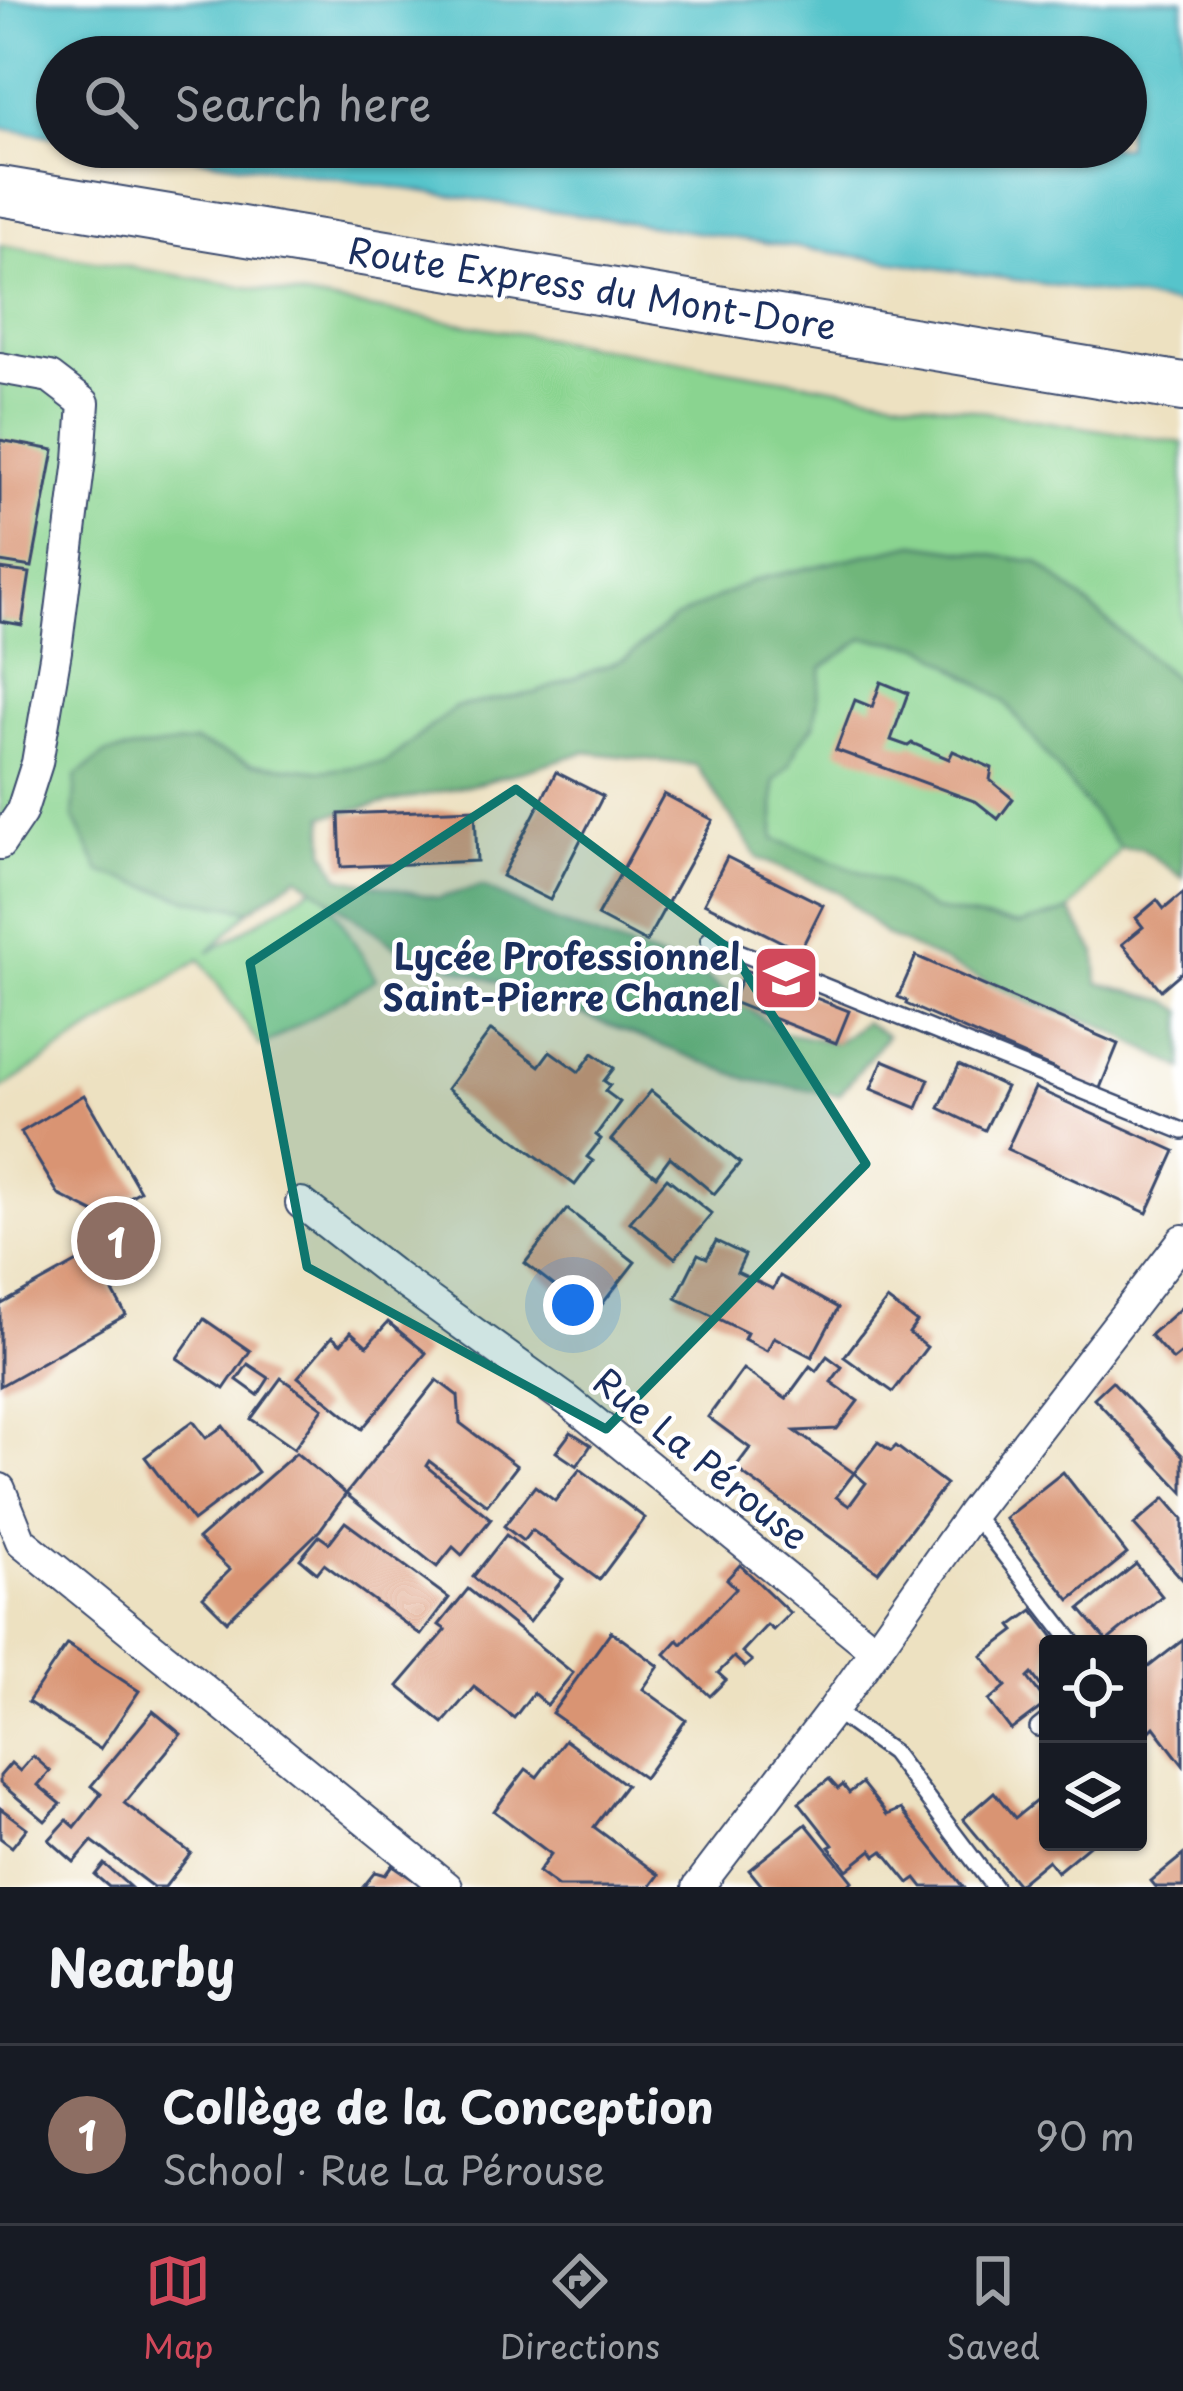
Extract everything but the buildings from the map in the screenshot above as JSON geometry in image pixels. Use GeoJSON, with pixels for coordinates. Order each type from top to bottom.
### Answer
{"type":"FeatureCollection","features":[{"type":"Feature","properties":{"kind":"main road","name":"Route Express du Mont-Dore"},"geometry":{"type":"LineString","coordinates":[[0,191],[1183,387]]}},
{"type":"Feature","properties":{"kind":"street"},"geometry":{"type":"LineString","coordinates":[[0,368],[50,377],[84,404],[56,651],[37,763],[21,814],[0,844]]}},
{"type":"Feature","properties":{"kind":"street","name":"Rue La Pérouse"},"geometry":{"type":"LineString","coordinates":[[301,1203],[567,1400],[875,1650]]}},
{"type":"Feature","properties":{"kind":"street"},"geometry":{"type":"LineString","coordinates":[[698,1887],[833,1710],[992,1487],[1183,1240]]}},
{"type":"Feature","properties":{"kind":"street"},"geometry":{"type":"LineString","coordinates":[[0,1489],[21,1541],[447,1887]]}},
{"type":"Feature","properties":{"kind":"lane"},"geometry":{"type":"LineString","coordinates":[[710,940],[1183,1131]]}},
{"type":"Feature","properties":{"kind":"lane"},"geometry":{"type":"LineString","coordinates":[[972,1514],[1067,1635]]}},
{"type":"Feature","properties":{"kind":"lane"},"geometry":{"type":"LineString","coordinates":[[833,1710],[892,1752],[994,1887]]}},
{"type":"Feature","properties":{"kind":"highlighted area"},"geometry":{"type":"Polygon","coordinates":[[[516,789],[732,951],[866,1164],[606,1429],[307,1267],[250,963],[516,789]]]}},
{"type":"Feature","properties":{"kind":"green space"},"geometry":{"type":"Polygon","coordinates":[[[0,245],[1183,443],[1183,686],[1038,562],[915,544],[754,580],[672,620],[627,658],[536,693],[456,707],[385,763],[323,771],[253,764],[194,742],[188,899],[250,910],[208,953],[319,883],[376,979],[261,1047],[200,959],[0,1090],[0,245]]]}},
{"type":"Feature","properties":{"kind":"green space"},"geometry":{"type":"Polygon","coordinates":[[[915,544],[1038,562],[1183,686],[1183,878],[1141,848],[1120,848],[1004,701],[923,646],[864,638],[822,668],[814,725],[774,781],[774,839],[888,882],[933,910],[1019,925],[1070,911],[1096,953],[1098,983],[1168,1001],[1183,1011],[1183,1069],[1099,1024],[1034,1004],[886,935],[839,892],[758,858],[696,765],[585,752],[485,782],[324,816],[325,850],[339,877],[438,898],[482,886],[553,921],[699,973],[781,1032],[836,1043],[864,1022],[887,1036],[839,1095],[750,1080],[492,980],[400,950],[298,876],[250,910],[188,899],[100,872],[73,816],[76,776],[107,753],[195,742],[253,764],[323,771],[385,763],[456,707],[536,693],[627,658],[672,620],[754,580],[915,544]]]}},
{"type":"Feature","properties":{"kind":"green space"},"geometry":{"type":"Polygon","coordinates":[[[863,638],[923,646],[1004,701],[1120,848],[1070,911],[1020,925],[933,910],[888,882],[774,839],[774,781],[814,725],[822,668],[863,638]]]}},
{"type":"Feature","properties":{"kind":"water"},"geometry":{"type":"Polygon","coordinates":[[[0,0],[1183,0],[1183,305],[266,168],[1147,168],[1147,36],[36,36],[36,134],[0,128],[0,0]]]}},
{"type":"Feature","properties":{"kind":"place","name":"Lycée Professionnel Saint-Pierre Chanel"},"geometry":{"type":"Point","coordinates":[786,978]}},
{"type":"Feature","properties":{"kind":"place","name":"Collège de la Conception"},"geometry":{"type":"Point","coordinates":[116,1241]}}]}
